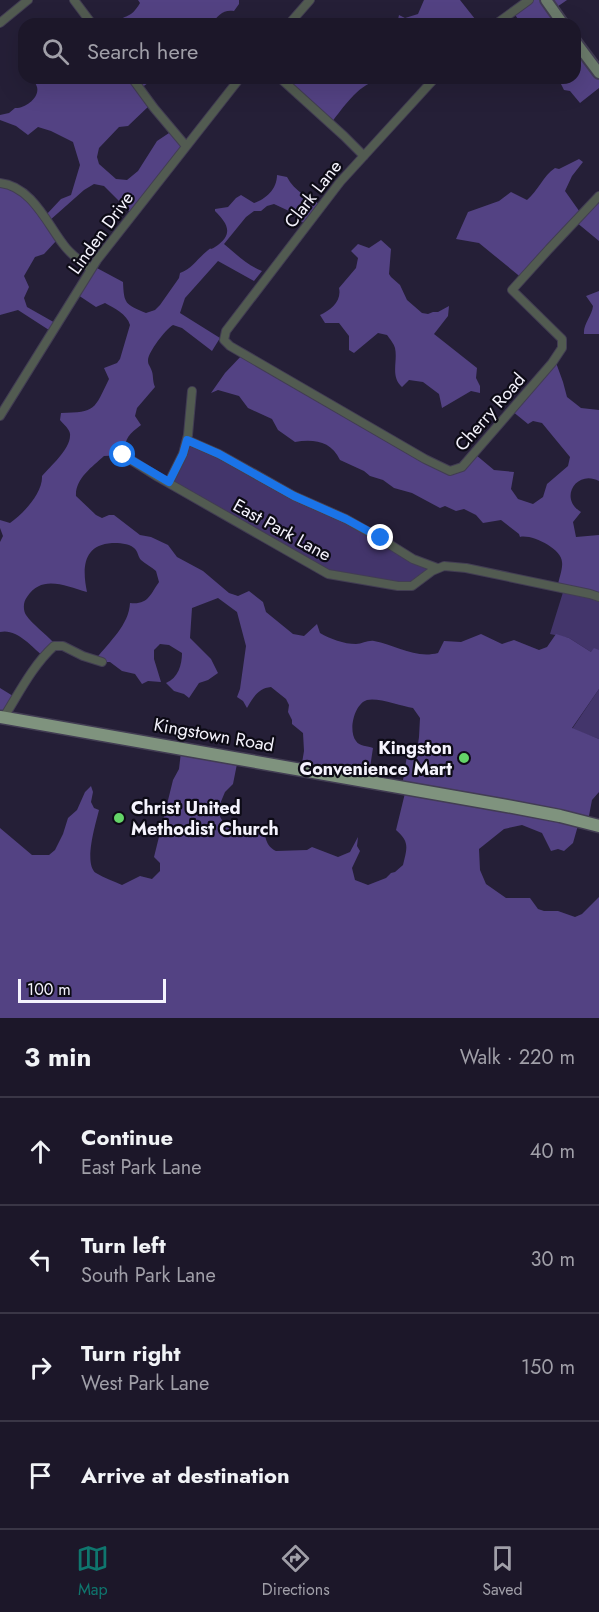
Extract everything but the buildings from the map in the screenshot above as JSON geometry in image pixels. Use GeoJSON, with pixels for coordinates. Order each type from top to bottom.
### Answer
{"type":"FeatureCollection","features":[{"type":"Feature","properties":{"kind":"main road","name":"Kingstown Road"},"geometry":{"type":"LineString","coordinates":[[2,717],[507,806],[599,826]]}},
{"type":"Feature","properties":{"kind":"street"},"geometry":{"type":"LineString","coordinates":[[0,23],[28,0]]}},
{"type":"Feature","properties":{"kind":"street"},"geometry":{"type":"LineString","coordinates":[[74,0],[88,18]]}},
{"type":"Feature","properties":{"kind":"street"},"geometry":{"type":"LineString","coordinates":[[294,18],[310,0]]}},
{"type":"Feature","properties":{"kind":"street"},"geometry":{"type":"LineString","coordinates":[[504,18],[529,0]]}},
{"type":"Feature","properties":{"kind":"street"},"geometry":{"type":"LineString","coordinates":[[546,0],[559,18]]}},
{"type":"Feature","properties":{"kind":"street"},"geometry":{"type":"LineString","coordinates":[[581,49],[599,73]]}},
{"type":"Feature","properties":{"kind":"street"},"geometry":{"type":"LineString","coordinates":[[136,84],[186,146]]}},
{"type":"Feature","properties":{"kind":"street","name":"Linden Drive"},"geometry":{"type":"LineString","coordinates":[[0,416],[91,269],[160,177],[235,84]]}},
{"type":"Feature","properties":{"kind":"street"},"geometry":{"type":"LineString","coordinates":[[287,84],[364,156]]}},
{"type":"Feature","properties":{"kind":"street","name":"Clark Lane"},"geometry":{"type":"LineString","coordinates":[[225,336],[226,331],[340,182],[430,84]]}},
{"type":"Feature","properties":{"kind":"street"},"geometry":{"type":"LineString","coordinates":[[0,183],[21,192],[39,208],[63,245],[91,269]]}},
{"type":"Feature","properties":{"kind":"street","name":"Cherry Road"},"geometry":{"type":"LineString","coordinates":[[225,336],[224,340],[230,346],[425,459],[450,471],[462,467],[552,363],[561,348],[562,339],[513,290],[599,196]]}},
{"type":"Feature","properties":{"kind":"street"},"geometry":{"type":"LineString","coordinates":[[169,482],[183,454],[187,440],[192,390]]}},
{"type":"Feature","properties":{"kind":"street"},"geometry":{"type":"LineString","coordinates":[[187,440],[219,454],[294,496],[346,519],[381,538],[413,560],[437,568],[444,566],[466,568],[599,597]]}},
{"type":"Feature","properties":{"kind":"street","name":"East Park Lane"},"geometry":{"type":"LineString","coordinates":[[123,455],[328,574],[398,586],[412,586],[437,568]]}},
{"type":"Feature","properties":{"kind":"street"},"geometry":{"type":"LineString","coordinates":[[2,717],[46,653],[54,645],[63,646],[102,662]]}},
{"type":"Feature","properties":{"kind":"shaded area"},"geometry":{"type":"Polygon","coordinates":[[[138,0],[239,0],[234,11],[224,12],[216,18],[124,18],[131,14],[140,3],[138,0]]]}},
{"type":"Feature","properties":{"kind":"shaded area"},"geometry":{"type":"Polygon","coordinates":[[[424,0],[460,0],[474,18],[405,18],[418,14],[424,0]]]}},
{"type":"Feature","properties":{"kind":"shaded area"},"geometry":{"type":"Polygon","coordinates":[[[530,0],[567,0],[554,9],[560,18],[517,18],[514,13],[530,0]]]}},
{"type":"Feature","properties":{"kind":"shaded area"},"geometry":{"type":"Polygon","coordinates":[[[581,48],[599,73],[599,88],[580,103],[570,91],[564,90],[561,84],[581,84],[581,48]]]}},
{"type":"Feature","properties":{"kind":"shaded area"},"geometry":{"type":"Polygon","coordinates":[[[36,84],[147,84],[141,88],[151,104],[128,126],[119,127],[99,148],[97,157],[99,164],[116,179],[127,180],[138,171],[157,141],[172,131],[185,144],[132,214],[104,186],[94,184],[49,221],[57,240],[44,254],[35,257],[24,276],[29,287],[24,298],[27,307],[57,324],[52,332],[18,310],[0,315],[0,184],[6,184],[46,215],[61,199],[71,195],[80,165],[73,142],[38,127],[28,135],[16,126],[0,120],[0,115],[23,107],[34,99],[36,84]]]}},
{"type":"Feature","properties":{"kind":"shaded area"},"geometry":{"type":"Polygon","coordinates":[[[289,84],[368,84],[357,92],[331,123],[289,84]]]}},
{"type":"Feature","properties":{"kind":"shaded area"},"geometry":{"type":"Polygon","coordinates":[[[579,159],[583,162],[572,176],[565,191],[582,215],[599,198],[599,241],[576,222],[523,279],[479,243],[456,239],[468,212],[499,201],[511,192],[527,200],[551,171],[579,159]]]}},
{"type":"Feature","properties":{"kind":"shaded area"},"geometry":{"type":"Polygon","coordinates":[[[277,175],[287,177],[298,190],[323,206],[307,226],[289,211],[274,204],[261,211],[254,211],[246,217],[224,244],[262,271],[254,281],[218,261],[185,298],[180,313],[220,338],[212,351],[182,328],[173,325],[166,331],[149,356],[148,363],[155,387],[137,408],[135,416],[141,425],[128,438],[125,455],[104,456],[81,479],[76,496],[96,515],[102,518],[114,515],[140,535],[151,537],[168,545],[177,557],[203,571],[229,593],[238,596],[249,591],[263,602],[266,612],[293,634],[304,636],[317,624],[320,633],[342,642],[356,644],[374,641],[413,653],[430,654],[438,653],[444,641],[461,642],[481,634],[502,644],[514,640],[539,650],[547,647],[556,634],[569,638],[591,652],[594,648],[599,650],[599,689],[572,728],[599,739],[599,792],[592,800],[588,821],[579,822],[573,843],[564,851],[558,849],[551,851],[542,833],[522,825],[504,829],[479,849],[480,870],[486,884],[506,898],[530,898],[538,909],[558,911],[575,917],[582,914],[599,897],[599,1018],[0,1018],[0,828],[32,855],[49,855],[55,850],[68,818],[77,810],[85,792],[91,786],[93,792],[91,802],[94,808],[99,810],[90,853],[92,868],[99,875],[122,885],[140,876],[152,879],[160,871],[160,863],[154,857],[173,780],[179,769],[181,752],[238,759],[233,784],[225,792],[217,811],[224,824],[247,833],[264,825],[265,836],[272,849],[276,851],[307,850],[312,847],[338,857],[350,852],[358,837],[357,846],[360,851],[352,868],[355,880],[368,885],[386,878],[403,865],[406,846],[404,838],[396,830],[406,789],[402,786],[407,756],[418,744],[419,737],[420,718],[413,708],[371,699],[362,702],[354,718],[353,731],[357,743],[373,748],[368,781],[301,769],[304,751],[303,733],[292,724],[286,699],[271,687],[259,691],[247,708],[237,697],[246,646],[237,612],[218,598],[192,608],[190,638],[211,659],[218,673],[199,683],[189,698],[174,691],[166,683],[176,674],[182,658],[182,653],[169,645],[160,644],[154,650],[154,659],[161,682],[148,681],[142,684],[135,674],[122,671],[110,662],[96,659],[122,626],[130,603],[145,601],[159,582],[156,571],[141,560],[134,548],[129,545],[112,543],[102,545],[90,553],[85,566],[87,592],[62,585],[47,584],[33,590],[27,597],[24,606],[26,615],[53,642],[42,655],[17,635],[6,631],[0,632],[0,542],[3,536],[0,520],[10,523],[26,509],[36,496],[42,476],[59,457],[69,441],[69,432],[60,420],[61,413],[88,410],[96,403],[109,379],[104,368],[117,363],[120,359],[130,325],[123,315],[112,307],[105,303],[96,307],[78,295],[95,267],[123,282],[125,299],[130,305],[146,313],[155,310],[179,278],[180,273],[225,238],[226,224],[215,209],[228,207],[241,195],[254,203],[258,201],[273,189],[277,175]]]}},
{"type":"Feature","properties":{"kind":"shaded area"},"geometry":{"type":"Polygon","coordinates":[[[381,240],[391,249],[389,274],[400,285],[407,300],[422,313],[428,314],[449,306],[448,316],[434,334],[477,368],[476,378],[480,386],[480,393],[471,391],[442,408],[439,394],[423,382],[409,380],[402,387],[398,383],[395,374],[395,348],[387,335],[378,333],[354,353],[349,350],[349,336],[339,323],[325,323],[320,315],[335,304],[339,297],[339,288],[356,268],[358,258],[351,251],[358,244],[369,248],[381,240]]]}},
{"type":"Feature","properties":{"kind":"shaded area"},"geometry":{"type":"Polygon","coordinates":[[[599,291],[599,334],[584,334],[593,306],[586,296],[599,291]]]}},
{"type":"Feature","properties":{"kind":"shaded area"},"geometry":{"type":"Polygon","coordinates":[[[244,353],[450,471],[476,455],[494,470],[514,472],[511,489],[518,499],[533,504],[543,497],[547,484],[568,466],[570,457],[542,423],[533,421],[528,424],[512,411],[555,360],[567,397],[581,408],[599,410],[599,481],[591,478],[578,482],[573,487],[571,500],[581,512],[573,522],[576,537],[599,535],[599,597],[558,585],[562,565],[561,557],[557,552],[539,540],[520,537],[501,520],[483,523],[476,515],[464,509],[456,511],[445,506],[440,508],[412,493],[394,488],[383,480],[370,476],[340,460],[327,445],[315,441],[295,442],[278,430],[272,419],[248,408],[239,396],[218,390],[211,393],[225,373],[244,353]]]}},
{"type":"Feature","properties":{"kind":"shaded area"},"geometry":{"type":"Polygon","coordinates":[[[187,440],[437,568],[412,586],[328,574],[169,482],[187,440]]]}},
{"type":"Feature","properties":{"kind":"shaded area"},"geometry":{"type":"Polygon","coordinates":[[[564,589],[599,597],[599,651],[591,652],[569,638],[550,634],[564,589]]]}},
{"type":"Feature","properties":{"kind":"shaded area"},"geometry":{"type":"Polygon","coordinates":[[[0,688],[13,696],[0,717],[0,688]]]}},
{"type":"Feature","properties":{"kind":"shaded area"},"geometry":{"type":"Polygon","coordinates":[[[599,689],[599,739],[572,729],[599,689]]]}},
{"type":"Feature","properties":{"kind":"place","name":"Kingston Convenience Mart"},"geometry":{"type":"Point","coordinates":[464,758]}},
{"type":"Feature","properties":{"kind":"place","name":"Christ United Methodist Church"},"geometry":{"type":"Point","coordinates":[119,818]}},
{"type":"Feature","properties":{"kind":"route"},"geometry":{"type":"LineString","coordinates":[[123,455],[169,482],[183,454],[187,440],[219,454],[294,496],[346,519],[381,538]]}}]}
